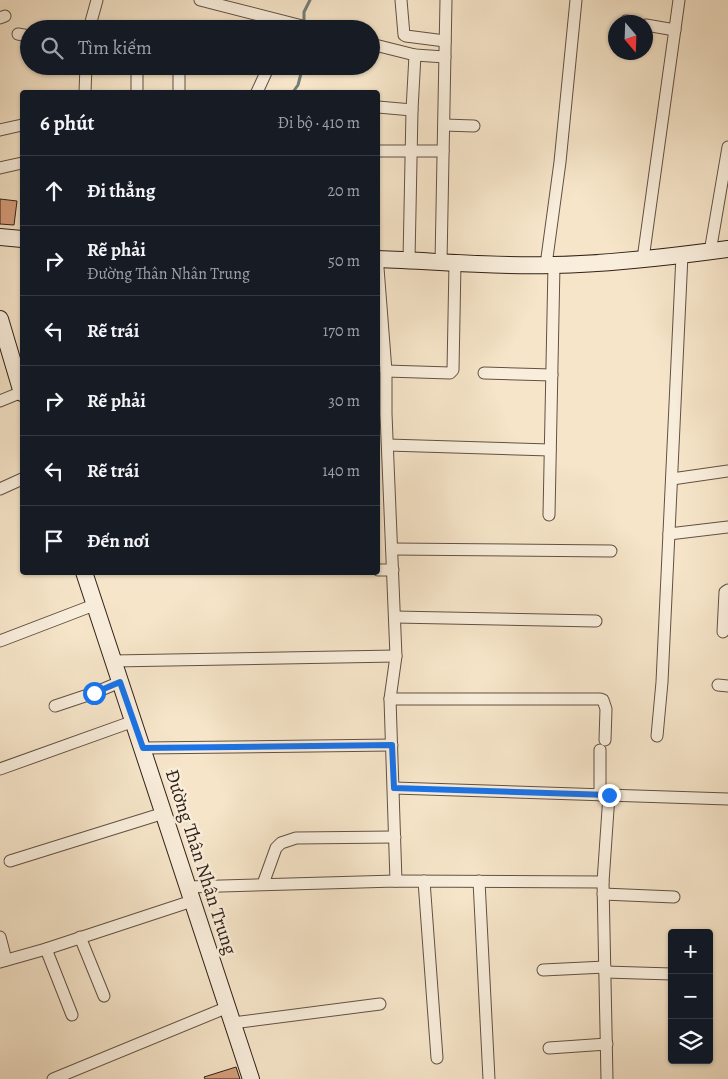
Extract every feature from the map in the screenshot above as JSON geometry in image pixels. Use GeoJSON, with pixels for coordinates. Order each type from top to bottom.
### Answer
{"type":"FeatureCollection","features":[{"type":"Feature","properties":{"kind":"street"},"geometry":{"type":"LineString","coordinates":[[92,20],[97,0]]}},
{"type":"Feature","properties":{"kind":"street"},"geometry":{"type":"LineString","coordinates":[[200,0],[245,6],[271,20]]}},
{"type":"Feature","properties":{"kind":"street"},"geometry":{"type":"LineString","coordinates":[[401,0],[404,35],[445,41]]}},
{"type":"Feature","properties":{"kind":"street"},"geometry":{"type":"LineString","coordinates":[[386,371],[450,372],[453,370],[443,151],[446,0]]}},
{"type":"Feature","properties":{"kind":"street"},"geometry":{"type":"LineString","coordinates":[[549,515],[552,375],[550,265],[576,0]]}},
{"type":"Feature","properties":{"kind":"street"},"geometry":{"type":"LineString","coordinates":[[643,260],[679,0]]}},
{"type":"Feature","properties":{"kind":"street"},"geometry":{"type":"LineString","coordinates":[[653,25],[675,30]]}},
{"type":"Feature","properties":{"kind":"street"},"geometry":{"type":"LineString","coordinates":[[380,46],[415,55],[445,57]]}},
{"type":"Feature","properties":{"kind":"street"},"geometry":{"type":"LineString","coordinates":[[409,260],[415,55]]}},
{"type":"Feature","properties":{"kind":"street"},"geometry":{"type":"LineString","coordinates":[[85,90],[86,75]]}},
{"type":"Feature","properties":{"kind":"street"},"geometry":{"type":"LineString","coordinates":[[137,75],[137,90]]}},
{"type":"Feature","properties":{"kind":"street"},"geometry":{"type":"LineString","coordinates":[[179,75],[179,90]]}},
{"type":"Feature","properties":{"kind":"street"},"geometry":{"type":"LineString","coordinates":[[258,90],[265,75]]}},
{"type":"Feature","properties":{"kind":"street"},"geometry":{"type":"LineString","coordinates":[[380,107],[412,110]]}},
{"type":"Feature","properties":{"kind":"street"},"geometry":{"type":"LineString","coordinates":[[0,130],[20,125]]}},
{"type":"Feature","properties":{"kind":"street"},"geometry":{"type":"LineString","coordinates":[[444,125],[474,126]]}},
{"type":"Feature","properties":{"kind":"street"},"geometry":{"type":"LineString","coordinates":[[710,252],[728,147]]}},
{"type":"Feature","properties":{"kind":"street"},"geometry":{"type":"LineString","coordinates":[[380,151],[443,151]]}},
{"type":"Feature","properties":{"kind":"street"},"geometry":{"type":"LineString","coordinates":[[0,168],[20,163]]}},
{"type":"Feature","properties":{"kind":"street"},"geometry":{"type":"LineString","coordinates":[[0,237],[20,239]]}},
{"type":"Feature","properties":{"kind":"street"},"geometry":{"type":"LineString","coordinates":[[380,259],[550,265],[643,260],[728,250]]}},
{"type":"Feature","properties":{"kind":"street"},"geometry":{"type":"LineString","coordinates":[[658,736],[682,255]]}},
{"type":"Feature","properties":{"kind":"street"},"geometry":{"type":"LineString","coordinates":[[380,294],[386,371],[382,414],[388,445],[395,617],[396,656],[390,699],[396,881]]}},
{"type":"Feature","properties":{"kind":"street"},"geometry":{"type":"LineString","coordinates":[[1,324],[20,386]]}},
{"type":"Feature","properties":{"kind":"street"},"geometry":{"type":"LineString","coordinates":[[484,373],[552,375]]}},
{"type":"Feature","properties":{"kind":"street"},"geometry":{"type":"LineString","coordinates":[[0,401],[20,393]]}},
{"type":"Feature","properties":{"kind":"street"},"geometry":{"type":"LineString","coordinates":[[388,445],[550,450]]}},
{"type":"Feature","properties":{"kind":"street"},"geometry":{"type":"LineString","coordinates":[[672,479],[728,471]]}},
{"type":"Feature","properties":{"kind":"street"},"geometry":{"type":"LineString","coordinates":[[0,489],[20,480]]}},
{"type":"Feature","properties":{"kind":"street"},"geometry":{"type":"LineString","coordinates":[[380,491],[390,492]]}},
{"type":"Feature","properties":{"kind":"street"},"geometry":{"type":"LineString","coordinates":[[669,534],[728,527]]}},
{"type":"Feature","properties":{"kind":"street"},"geometry":{"type":"LineString","coordinates":[[392,550],[611,551]]}},
{"type":"Feature","properties":{"kind":"street"},"geometry":{"type":"LineString","coordinates":[[380,570],[393,570]]}},
{"type":"Feature","properties":{"kind":"street","name":"Đường Thân Nhân Trung"},"geometry":{"type":"LineString","coordinates":[[85,575],[251,1079]]}},
{"type":"Feature","properties":{"kind":"street"},"geometry":{"type":"LineString","coordinates":[[723,632],[726,592],[728,590]]}},
{"type":"Feature","properties":{"kind":"street"},"geometry":{"type":"LineString","coordinates":[[0,641],[94,605]]}},
{"type":"Feature","properties":{"kind":"street"},"geometry":{"type":"LineString","coordinates":[[395,617],[596,621]]}},
{"type":"Feature","properties":{"kind":"street"},"geometry":{"type":"LineString","coordinates":[[112,661],[396,656]]}},
{"type":"Feature","properties":{"kind":"street"},"geometry":{"type":"LineString","coordinates":[[56,706],[120,682]]}},
{"type":"Feature","properties":{"kind":"street"},"geometry":{"type":"LineString","coordinates":[[390,699],[603,700],[605,706],[602,745],[604,795],[603,894],[607,1079]]}},
{"type":"Feature","properties":{"kind":"street"},"geometry":{"type":"LineString","coordinates":[[0,769],[134,721]]}},
{"type":"Feature","properties":{"kind":"street"},"geometry":{"type":"LineString","coordinates":[[143,748],[392,745]]}},
{"type":"Feature","properties":{"kind":"street"},"geometry":{"type":"LineString","coordinates":[[394,788],[728,799]]}},
{"type":"Feature","properties":{"kind":"street"},"geometry":{"type":"LineString","coordinates":[[10,861],[164,813]]}},
{"type":"Feature","properties":{"kind":"street"},"geometry":{"type":"LineString","coordinates":[[263,884],[276,848],[287,840],[296,838],[395,837]]}},
{"type":"Feature","properties":{"kind":"street"},"geometry":{"type":"LineString","coordinates":[[0,937],[3,961],[80,937],[189,894],[263,884],[396,881],[603,882]]}},
{"type":"Feature","properties":{"kind":"street"},"geometry":{"type":"LineString","coordinates":[[424,881],[437,1058]]}},
{"type":"Feature","properties":{"kind":"street"},"geometry":{"type":"LineString","coordinates":[[479,882],[489,1079]]}},
{"type":"Feature","properties":{"kind":"street"},"geometry":{"type":"LineString","coordinates":[[603,894],[674,897]]}},
{"type":"Feature","properties":{"kind":"street"},"geometry":{"type":"LineString","coordinates":[[80,937],[104,996]]}},
{"type":"Feature","properties":{"kind":"street"},"geometry":{"type":"LineString","coordinates":[[46,949],[72,1015]]}},
{"type":"Feature","properties":{"kind":"street"},"geometry":{"type":"LineString","coordinates":[[543,970],[605,969],[668,974]]}},
{"type":"Feature","properties":{"kind":"street"},"geometry":{"type":"LineString","coordinates":[[53,1079],[230,1015],[380,1004]]}},
{"type":"Feature","properties":{"kind":"street"},"geometry":{"type":"LineString","coordinates":[[549,1048],[607,1044]]}},
{"type":"Feature","properties":{"kind":"building"},"geometry":{"type":"Polygon","coordinates":[[[0,199],[17,201],[14,225],[0,224],[0,199]]]}},
{"type":"Feature","properties":{"kind":"building"},"geometry":{"type":"Polygon","coordinates":[[[236,1067],[240,1079],[205,1079],[204,1077],[236,1067]]]}},
{"type":"Feature","properties":{"kind":"waterway"},"geometry":{"type":"LineString","coordinates":[[304,20],[304,12],[310,0]]}},
{"type":"Feature","properties":{"kind":"waterway"},"geometry":{"type":"LineString","coordinates":[[294,90],[301,75]]}},
{"type":"Feature","properties":{"kind":"route"},"geometry":{"type":"LineString","coordinates":[[94,693],[120,682],[143,748],[392,745],[394,788],[609,795]]}}]}
